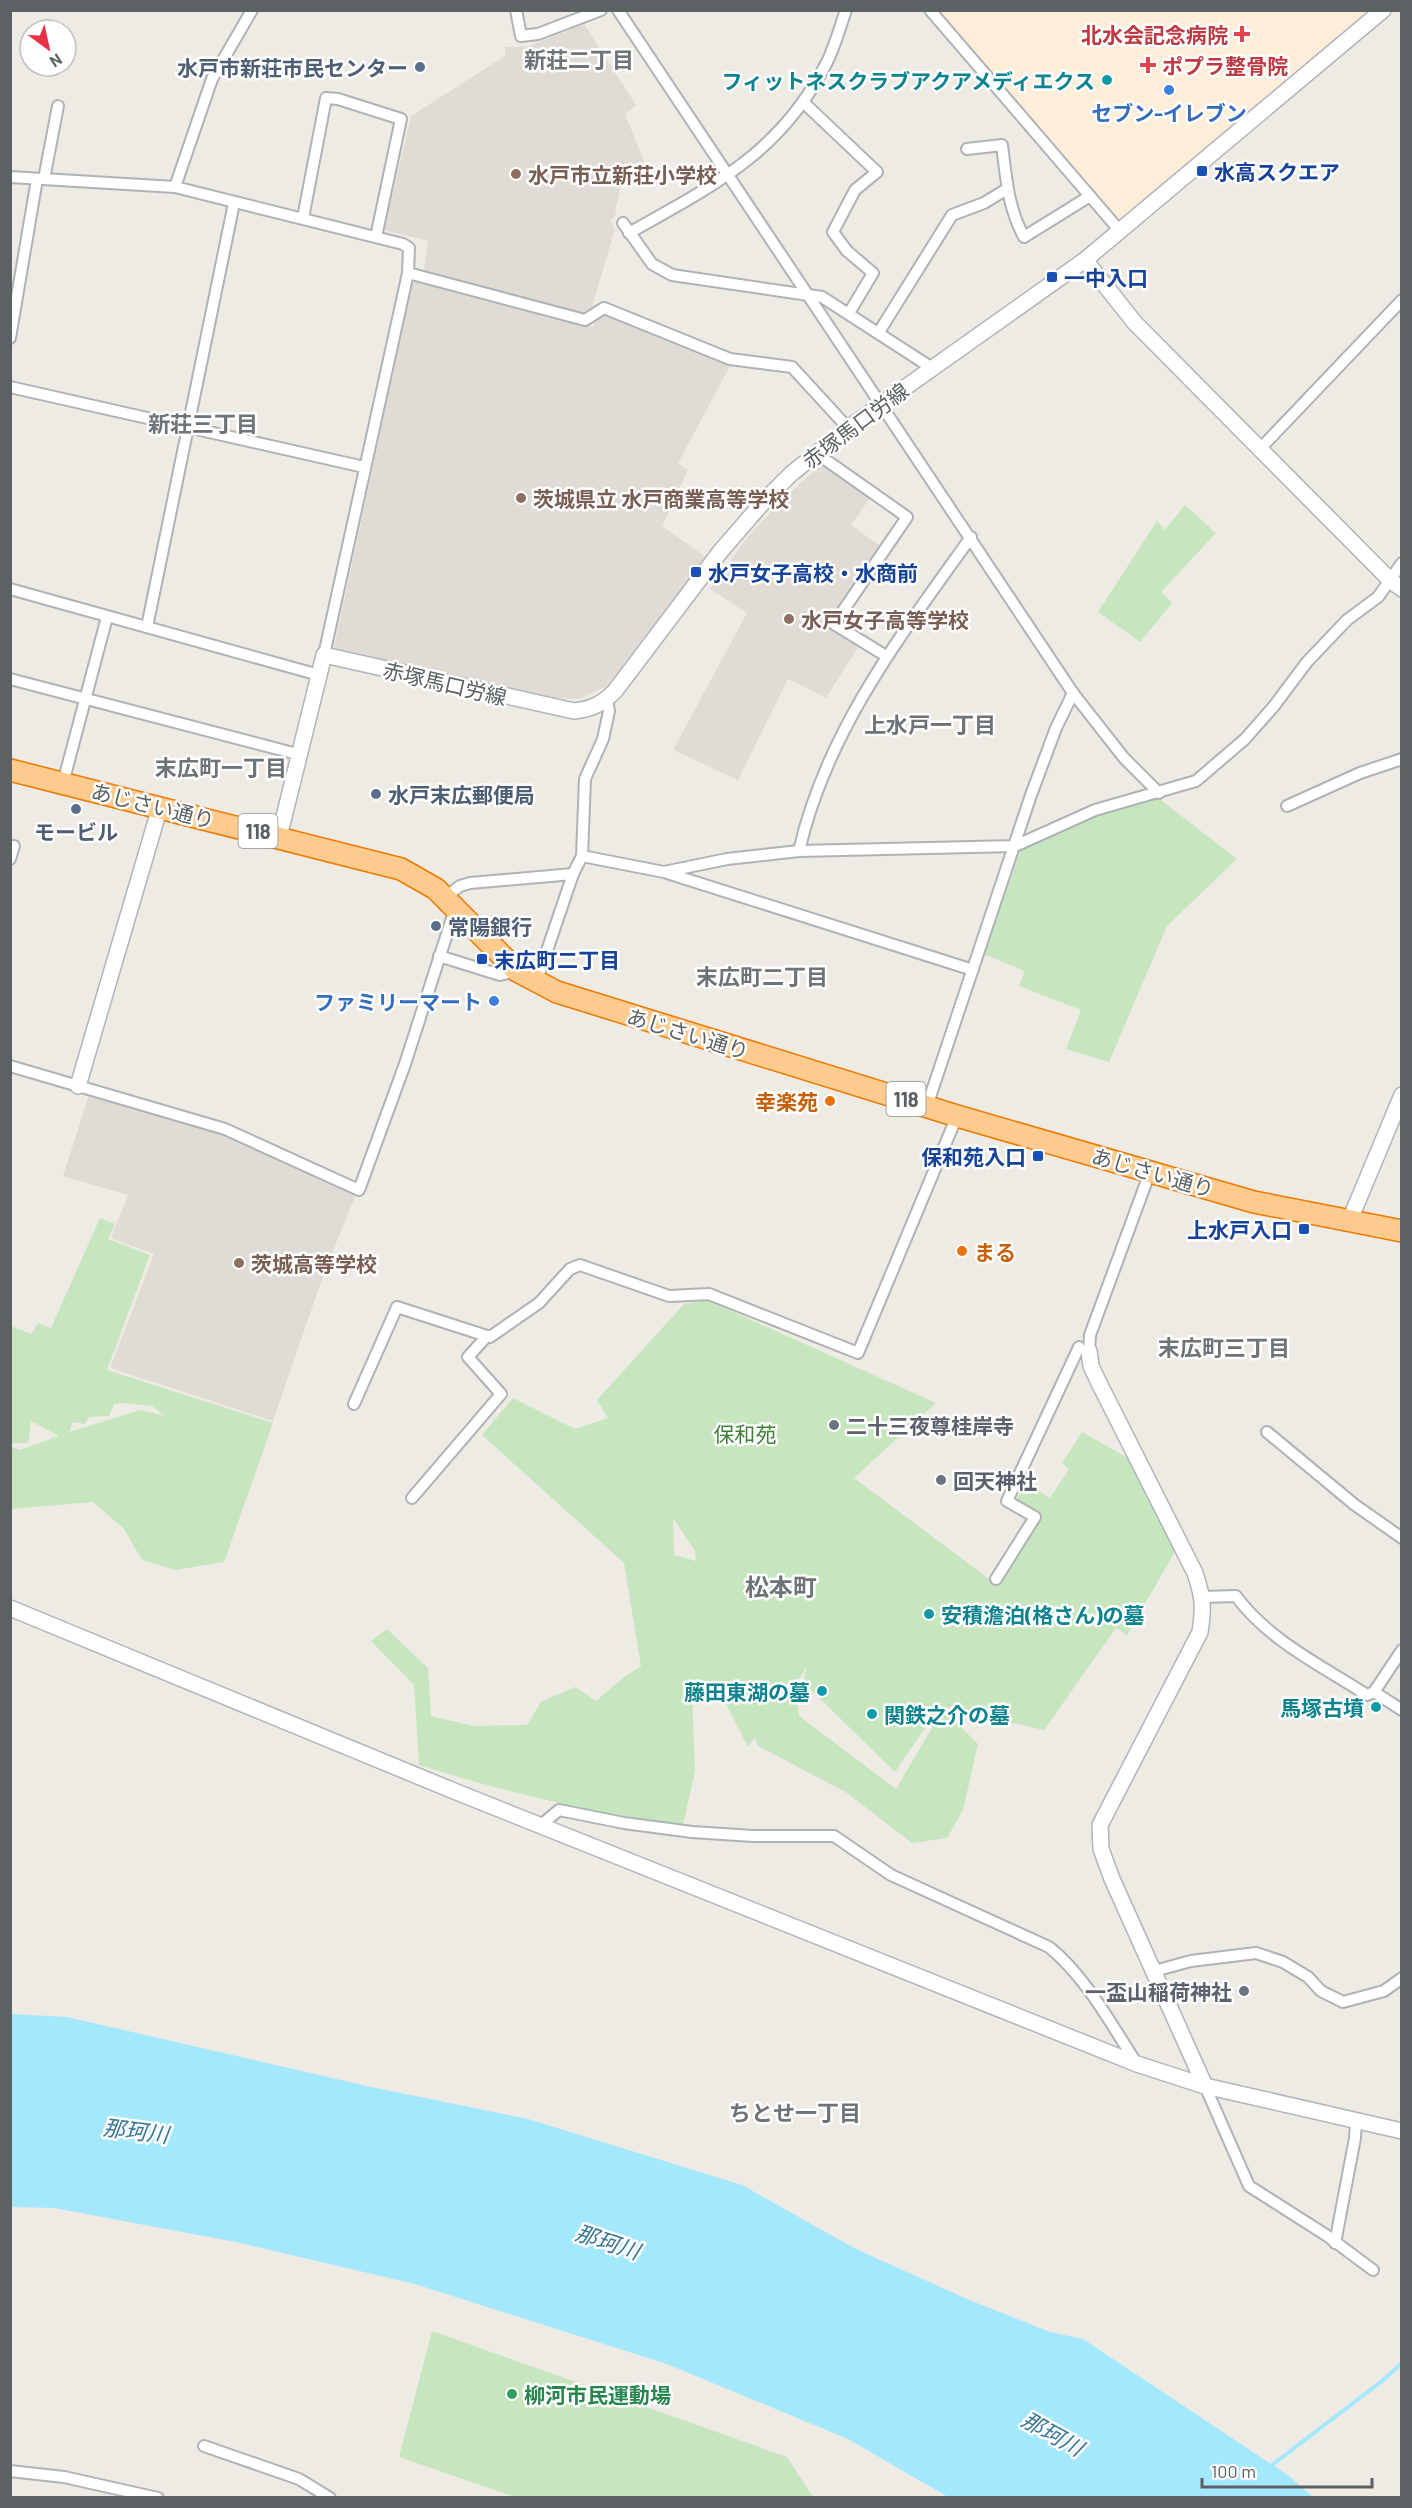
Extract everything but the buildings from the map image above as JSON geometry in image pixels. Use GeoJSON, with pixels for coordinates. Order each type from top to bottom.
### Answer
{"type":"FeatureCollection","features":[{"type":"Feature","properties":{"kind":"highway","name":"あじさい通り"},"geometry":{"type":"LineString","coordinates":[[10,770],[388,864],[416,876],[450,903],[517,971],[536,983],[591,1003],[957,1116],[1254,1202],[1401,1232]]}},
{"type":"Feature","properties":{"kind":"street"},"geometry":{"type":"LineString","coordinates":[[175,187],[212,79],[252,10]]}},
{"type":"Feature","properties":{"kind":"street"},"geometry":{"type":"LineString","coordinates":[[516,10],[521,36],[538,34],[601,10]]}},
{"type":"Feature","properties":{"kind":"street"},"geometry":{"type":"LineString","coordinates":[[618,10],[1073,693],[1124,758],[1160,793]]}},
{"type":"Feature","properties":{"kind":"street"},"geometry":{"type":"LineString","coordinates":[[629,233],[730,175],[761,150],[803,102],[827,61],[846,10]]}},
{"type":"Feature","properties":{"kind":"street"},"geometry":{"type":"LineString","coordinates":[[930,10],[1120,231]]}},
{"type":"Feature","properties":{"kind":"street","name":"赤塚馬口労線"},"geometry":{"type":"LineString","coordinates":[[324,655],[574,711],[589,710],[607,700],[720,552],[765,500],[816,453],[1085,260],[1383,10]]}},
{"type":"Feature","properties":{"kind":"street"},"geometry":{"type":"LineString","coordinates":[[303,218],[326,98],[338,99],[401,119],[376,237]]}},
{"type":"Feature","properties":{"kind":"street"},"geometry":{"type":"LineString","coordinates":[[803,102],[877,172],[855,190],[833,232],[847,252],[873,273],[849,313]]}},
{"type":"Feature","properties":{"kind":"street"},"geometry":{"type":"LineString","coordinates":[[10,338],[41,179],[58,106]]}},
{"type":"Feature","properties":{"kind":"street"},"geometry":{"type":"LineString","coordinates":[[967,148],[1002,145],[1007,189],[1015,221],[1024,237],[1090,196]]}},
{"type":"Feature","properties":{"kind":"street"},"geometry":{"type":"LineString","coordinates":[[10,177],[175,187],[404,244],[409,249],[408,273],[320,675],[301,749],[297,754],[279,837]]}},
{"type":"Feature","properties":{"kind":"street"},"geometry":{"type":"LineString","coordinates":[[879,332],[952,215],[984,202],[1007,189]]}},
{"type":"Feature","properties":{"kind":"street"},"geometry":{"type":"LineString","coordinates":[[147,627],[234,203]]}},
{"type":"Feature","properties":{"kind":"street"},"geometry":{"type":"LineString","coordinates":[[623,223],[652,264],[672,275],[822,297],[932,368]]}},
{"type":"Feature","properties":{"kind":"street"},"geometry":{"type":"LineString","coordinates":[[1085,260],[1130,317],[1259,450],[1396,585]]}},
{"type":"Feature","properties":{"kind":"street"},"geometry":{"type":"LineString","coordinates":[[408,273],[585,320],[604,308],[730,359],[792,367],[848,428]]}},
{"type":"Feature","properties":{"kind":"street"},"geometry":{"type":"LineString","coordinates":[[1259,450],[1401,300]]}},
{"type":"Feature","properties":{"kind":"street"},"geometry":{"type":"LineString","coordinates":[[10,387],[364,467]]}},
{"type":"Feature","properties":{"kind":"street"},"geometry":{"type":"LineString","coordinates":[[816,453],[907,517],[834,624],[886,656]]}},
{"type":"Feature","properties":{"kind":"street"},"geometry":{"type":"LineString","coordinates":[[799,851],[824,770],[886,656],[971,537]]}},
{"type":"Feature","properties":{"kind":"street"},"geometry":{"type":"LineString","coordinates":[[664,872],[727,859],[799,851],[1015,846],[1095,810],[1196,782],[1245,739],[1274,706],[1306,662],[1347,620],[1396,585],[1401,563]]}},
{"type":"Feature","properties":{"kind":"street"},"geometry":{"type":"LineString","coordinates":[[10,589],[320,675]]}},
{"type":"Feature","properties":{"kind":"street"},"geometry":{"type":"LineString","coordinates":[[63,783],[107,617]]}},
{"type":"Feature","properties":{"kind":"street"},"geometry":{"type":"LineString","coordinates":[[10,679],[297,754]]}},
{"type":"Feature","properties":{"kind":"street"},"geometry":{"type":"LineString","coordinates":[[927,1106],[1056,728],[1073,693]]}},
{"type":"Feature","properties":{"kind":"street"},"geometry":{"type":"LineString","coordinates":[[536,983],[573,874],[582,856],[585,779],[603,739],[609,711],[607,700]]}},
{"type":"Feature","properties":{"kind":"street"},"geometry":{"type":"LineString","coordinates":[[1287,806],[1360,773],[1401,759]]}},
{"type":"Feature","properties":{"kind":"street"},"geometry":{"type":"LineString","coordinates":[[78,1086],[160,807]]}},
{"type":"Feature","properties":{"kind":"street"},"geometry":{"type":"LineString","coordinates":[[10,859],[14,846]]}},
{"type":"Feature","properties":{"kind":"street"},"geometry":{"type":"LineString","coordinates":[[582,856],[664,872],[973,970]]}},
{"type":"Feature","properties":{"kind":"street"},"geometry":{"type":"LineString","coordinates":[[10,1066],[225,1129],[359,1190],[405,1064],[439,956],[450,903],[460,886],[470,883],[573,874]]}},
{"type":"Feature","properties":{"kind":"street"},"geometry":{"type":"LineString","coordinates":[[439,956],[500,975],[517,971]]}},
{"type":"Feature","properties":{"kind":"street"},"geometry":{"type":"LineString","coordinates":[[1349,1222],[1401,1095]]}},
{"type":"Feature","properties":{"kind":"street"},"geometry":{"type":"LineString","coordinates":[[354,1404],[397,1307],[490,1337],[539,1303],[570,1269],[580,1265],[669,1296],[709,1294],[858,1353],[957,1116]]}},
{"type":"Feature","properties":{"kind":"street"},"geometry":{"type":"LineString","coordinates":[[996,1579],[1035,1517],[1007,1501],[1084,1349],[1150,1172]]}},
{"type":"Feature","properties":{"kind":"street"},"geometry":{"type":"LineString","coordinates":[[411,1498],[501,1394],[468,1357],[487,1336]]}},
{"type":"Feature","properties":{"kind":"street"},"geometry":{"type":"LineString","coordinates":[[1084,1349],[1195,1573],[1204,1608],[1200,1632],[1100,1825],[1101,1849],[1249,2186],[1373,2270]]}},
{"type":"Feature","properties":{"kind":"street"},"geometry":{"type":"LineString","coordinates":[[1267,1432],[1355,1505],[1401,1538]]}},
{"type":"Feature","properties":{"kind":"street"},"geometry":{"type":"LineString","coordinates":[[1203,1597],[1236,1596],[1251,1616],[1282,1640],[1366,1695],[1374,1692],[1401,1650]]}},
{"type":"Feature","properties":{"kind":"street"},"geometry":{"type":"LineString","coordinates":[[10,1608],[541,1825],[1137,2064],[1205,2086],[1401,2131]]}},
{"type":"Feature","properties":{"kind":"street"},"geometry":{"type":"LineString","coordinates":[[1374,1692],[1401,1710]]}},
{"type":"Feature","properties":{"kind":"street"},"geometry":{"type":"LineString","coordinates":[[541,1825],[559,1810],[624,1823],[692,1832],[753,1836],[834,1836],[891,1875],[939,1899],[1049,1947],[1079,1977],[1137,2064]]}},
{"type":"Feature","properties":{"kind":"street"},"geometry":{"type":"LineString","coordinates":[[1154,1971],[1191,1961],[1256,1953],[1283,1962],[1308,1977],[1321,1991],[1343,2002],[1384,1991],[1401,1978]]}},
{"type":"Feature","properties":{"kind":"street"},"geometry":{"type":"LineString","coordinates":[[1335,2243],[1356,2121]]}},
{"type":"Feature","properties":{"kind":"street"},"geometry":{"type":"LineString","coordinates":[[204,2446],[299,2479],[330,2498]]}},
{"type":"Feature","properties":{"kind":"street"},"geometry":{"type":"LineString","coordinates":[[10,2471],[64,2477],[158,2498]]}},
{"type":"Feature","properties":{"kind":"shaded area","name":"水高スクエア"},"geometry":{"type":"Polygon","coordinates":[[[938,11],[1373,11],[1119,222],[938,11]]]}},
{"type":"Feature","properties":{"kind":"shaded area","name":"水戸市立新荘小学校"},"geometry":{"type":"Polygon","coordinates":[[[584,24],[636,105],[625,114],[646,166],[622,182],[615,211],[617,215],[610,220],[615,229],[591,310],[584,315],[424,270],[428,241],[384,230],[411,116],[505,56],[505,47],[529,46],[584,24]]]}},
{"type":"Feature","properties":{"kind":"shaded area","name":"茨城県立 水戸商業高等学校"},"geometry":{"type":"Polygon","coordinates":[[[413,279],[593,327],[600,315],[607,312],[731,364],[678,463],[688,470],[662,526],[706,557],[607,686],[579,699],[544,698],[334,648],[413,279]]]}},
{"type":"Feature","properties":{"kind":"shaded area","name":"水戸女子高等学校"},"geometry":{"type":"Polygon","coordinates":[[[823,463],[872,495],[851,525],[883,548],[830,624],[860,644],[826,698],[788,679],[738,780],[673,750],[747,613],[710,589],[747,538],[782,500],[823,463]]]}},
{"type":"Feature","properties":{"kind":"shaded area","name":"茨城高等学校"},"geometry":{"type":"Polygon","coordinates":[[[90,1092],[224,1133],[356,1194],[324,1273],[273,1421],[110,1368],[154,1254],[111,1238],[128,1195],[63,1176],[90,1092]]]}},
{"type":"Feature","properties":{"kind":"green space"},"geometry":{"type":"Polygon","coordinates":[[[1185,505],[1216,533],[1161,592],[1172,603],[1140,642],[1098,612],[1157,521],[1165,530],[1185,505]]]}},
{"type":"Feature","properties":{"kind":"green space"},"geometry":{"type":"Polygon","coordinates":[[[1157,797],[1237,859],[1167,926],[1109,1062],[1066,1049],[1081,1010],[1019,986],[1025,971],[983,954],[1021,849],[1098,814],[1157,797]]]}},
{"type":"Feature","properties":{"kind":"green space"},"geometry":{"type":"Polygon","coordinates":[[[100,1218],[115,1224],[108,1239],[150,1255],[107,1370],[273,1423],[224,1562],[175,1570],[142,1560],[124,1529],[93,1502],[11,1509],[11,1446],[20,1450],[59,1436],[31,1421],[28,1443],[11,1443],[11,1326],[31,1334],[38,1323],[51,1328],[100,1218]],[[114,1404],[109,1416],[89,1417],[85,1424],[73,1422],[69,1432],[141,1410],[165,1416],[152,1406],[114,1404]]]}},
{"type":"Feature","properties":{"kind":"green space","name":"保和苑"},"geometry":{"type":"Polygon","coordinates":[[[707,1300],[936,1403],[854,1478],[996,1584],[1040,1512],[1017,1499],[1025,1483],[1050,1498],[1069,1469],[1062,1463],[1082,1432],[1133,1461],[1176,1550],[1127,1635],[1116,1628],[1044,1730],[940,1706],[895,1772],[803,1682],[807,1667],[795,1684],[799,1716],[896,1789],[943,1709],[978,1744],[963,1810],[947,1838],[912,1843],[847,1793],[758,1746],[755,1737],[748,1747],[717,1686],[692,1696],[695,1771],[683,1825],[550,1801],[419,1765],[414,1685],[371,1641],[387,1629],[428,1668],[431,1716],[473,1726],[527,1725],[541,1702],[575,1687],[596,1701],[641,1666],[624,1563],[482,1435],[513,1398],[575,1429],[608,1418],[597,1400],[684,1304],[707,1300]],[[673,1518],[674,1555],[696,1561],[695,1551],[673,1518]]]}},
{"type":"Feature","properties":{"kind":"green space","name":"柳河市民運動場"},"geometry":{"type":"Polygon","coordinates":[[[432,2331],[787,2457],[813,2497],[515,2497],[399,2457],[432,2331]]]}},
{"type":"Feature","properties":{"kind":"water","name":"那珂川"},"geometry":{"type":"Polygon","coordinates":[[[10,2014],[67,2017],[371,2087],[528,2119],[742,2185],[854,2248],[969,2300],[1050,2332],[1083,2339],[1289,2476],[1313,2497],[948,2497],[848,2439],[667,2364],[415,2284],[236,2242],[54,2208],[11,2207],[10,2014]]]}},
{"type":"Feature","properties":{"kind":"waterway"},"geometry":{"type":"LineString","coordinates":[[1268,2468],[1382,2381],[1402,2363]]}},
{"type":"Feature","properties":{"kind":"place","name":"北水会記念病院"},"geometry":{"type":"Point","coordinates":[1242,34]}},
{"type":"Feature","properties":{"kind":"place","name":"ポプラ整骨院"},"geometry":{"type":"Point","coordinates":[1148,65]}},
{"type":"Feature","properties":{"kind":"place","name":"水戸市新荘市民センター"},"geometry":{"type":"Point","coordinates":[420,67]}},
{"type":"Feature","properties":{"kind":"place","name":"フィットネスクラブアクアメディエクス"},"geometry":{"type":"Point","coordinates":[1107,80]}},
{"type":"Feature","properties":{"kind":"place","name":"セブン-イレブン"},"geometry":{"type":"Point","coordinates":[1169,90]}},
{"type":"Feature","properties":{"kind":"place","name":"水高スクエア"},"geometry":{"type":"Point","coordinates":[1202,171]}},
{"type":"Feature","properties":{"kind":"place","name":"水戸市立新荘小学校"},"geometry":{"type":"Point","coordinates":[516,174]}},
{"type":"Feature","properties":{"kind":"place","name":"一中入口"},"geometry":{"type":"Point","coordinates":[1052,277]}},
{"type":"Feature","properties":{"kind":"place","name":"茨城県立 水戸商業高等学校"},"geometry":{"type":"Point","coordinates":[521,498]}},
{"type":"Feature","properties":{"kind":"place","name":"水戸女子高校・水商前"},"geometry":{"type":"Point","coordinates":[696,572]}},
{"type":"Feature","properties":{"kind":"place","name":"水戸女子高等学校"},"geometry":{"type":"Point","coordinates":[789,619]}},
{"type":"Feature","properties":{"kind":"place","name":"水戸末広郵便局"},"geometry":{"type":"Point","coordinates":[376,794]}},
{"type":"Feature","properties":{"kind":"place","name":"モービル"},"geometry":{"type":"Point","coordinates":[76,809]}},
{"type":"Feature","properties":{"kind":"place","name":"常陽銀行"},"geometry":{"type":"Point","coordinates":[436,926]}},
{"type":"Feature","properties":{"kind":"place","name":"末広町二丁目"},"geometry":{"type":"Point","coordinates":[482,959]}},
{"type":"Feature","properties":{"kind":"place","name":"ファミリーマート"},"geometry":{"type":"Point","coordinates":[494,1001]}},
{"type":"Feature","properties":{"kind":"place","name":"幸楽苑"},"geometry":{"type":"Point","coordinates":[830,1101]}},
{"type":"Feature","properties":{"kind":"place","name":"保和苑入口"},"geometry":{"type":"Point","coordinates":[1038,1156]}},
{"type":"Feature","properties":{"kind":"place","name":"上水戸入口"},"geometry":{"type":"Point","coordinates":[1304,1229]}},
{"type":"Feature","properties":{"kind":"place","name":"まる"},"geometry":{"type":"Point","coordinates":[962,1251]}},
{"type":"Feature","properties":{"kind":"place","name":"茨城高等学校"},"geometry":{"type":"Point","coordinates":[239,1263]}},
{"type":"Feature","properties":{"kind":"place","name":"二十三夜尊桂岸寺"},"geometry":{"type":"Point","coordinates":[834,1425]}},
{"type":"Feature","properties":{"kind":"place","name":"回天神社"},"geometry":{"type":"Point","coordinates":[941,1480]}},
{"type":"Feature","properties":{"kind":"place","name":"安積澹泊(格さん)の墓"},"geometry":{"type":"Point","coordinates":[929,1614]}},
{"type":"Feature","properties":{"kind":"place","name":"藤田東湖の墓"},"geometry":{"type":"Point","coordinates":[822,1691]}},
{"type":"Feature","properties":{"kind":"place","name":"馬塚古墳"},"geometry":{"type":"Point","coordinates":[1376,1707]}},
{"type":"Feature","properties":{"kind":"place","name":"関鉄之介の墓"},"geometry":{"type":"Point","coordinates":[872,1714]}},
{"type":"Feature","properties":{"kind":"place","name":"一盃山稲荷神社"},"geometry":{"type":"Point","coordinates":[1244,1991]}},
{"type":"Feature","properties":{"kind":"place","name":"柳河市民運動場"},"geometry":{"type":"Point","coordinates":[512,2394]}},
{"type":"Feature","properties":{"kind":"district","name":"新荘二丁目"},"geometry":{"type":"Point","coordinates":[579,59]}},
{"type":"Feature","properties":{"kind":"district","name":"新荘三丁目"},"geometry":{"type":"Point","coordinates":[203,423]}},
{"type":"Feature","properties":{"kind":"district","name":"上水戸一丁目"},"geometry":{"type":"Point","coordinates":[930,724]}},
{"type":"Feature","properties":{"kind":"district","name":"末広町一丁目"},"geometry":{"type":"Point","coordinates":[221,767]}},
{"type":"Feature","properties":{"kind":"district","name":"末広町二丁目"},"geometry":{"type":"Point","coordinates":[762,976]}},
{"type":"Feature","properties":{"kind":"district","name":"末広町三丁目"},"geometry":{"type":"Point","coordinates":[1224,1347]}},
{"type":"Feature","properties":{"kind":"district","name":"松本町"},"geometry":{"type":"Point","coordinates":[781,1586]}},
{"type":"Feature","properties":{"kind":"district","name":"ちとせ一丁目"},"geometry":{"type":"Point","coordinates":[795,2112]}}]}
